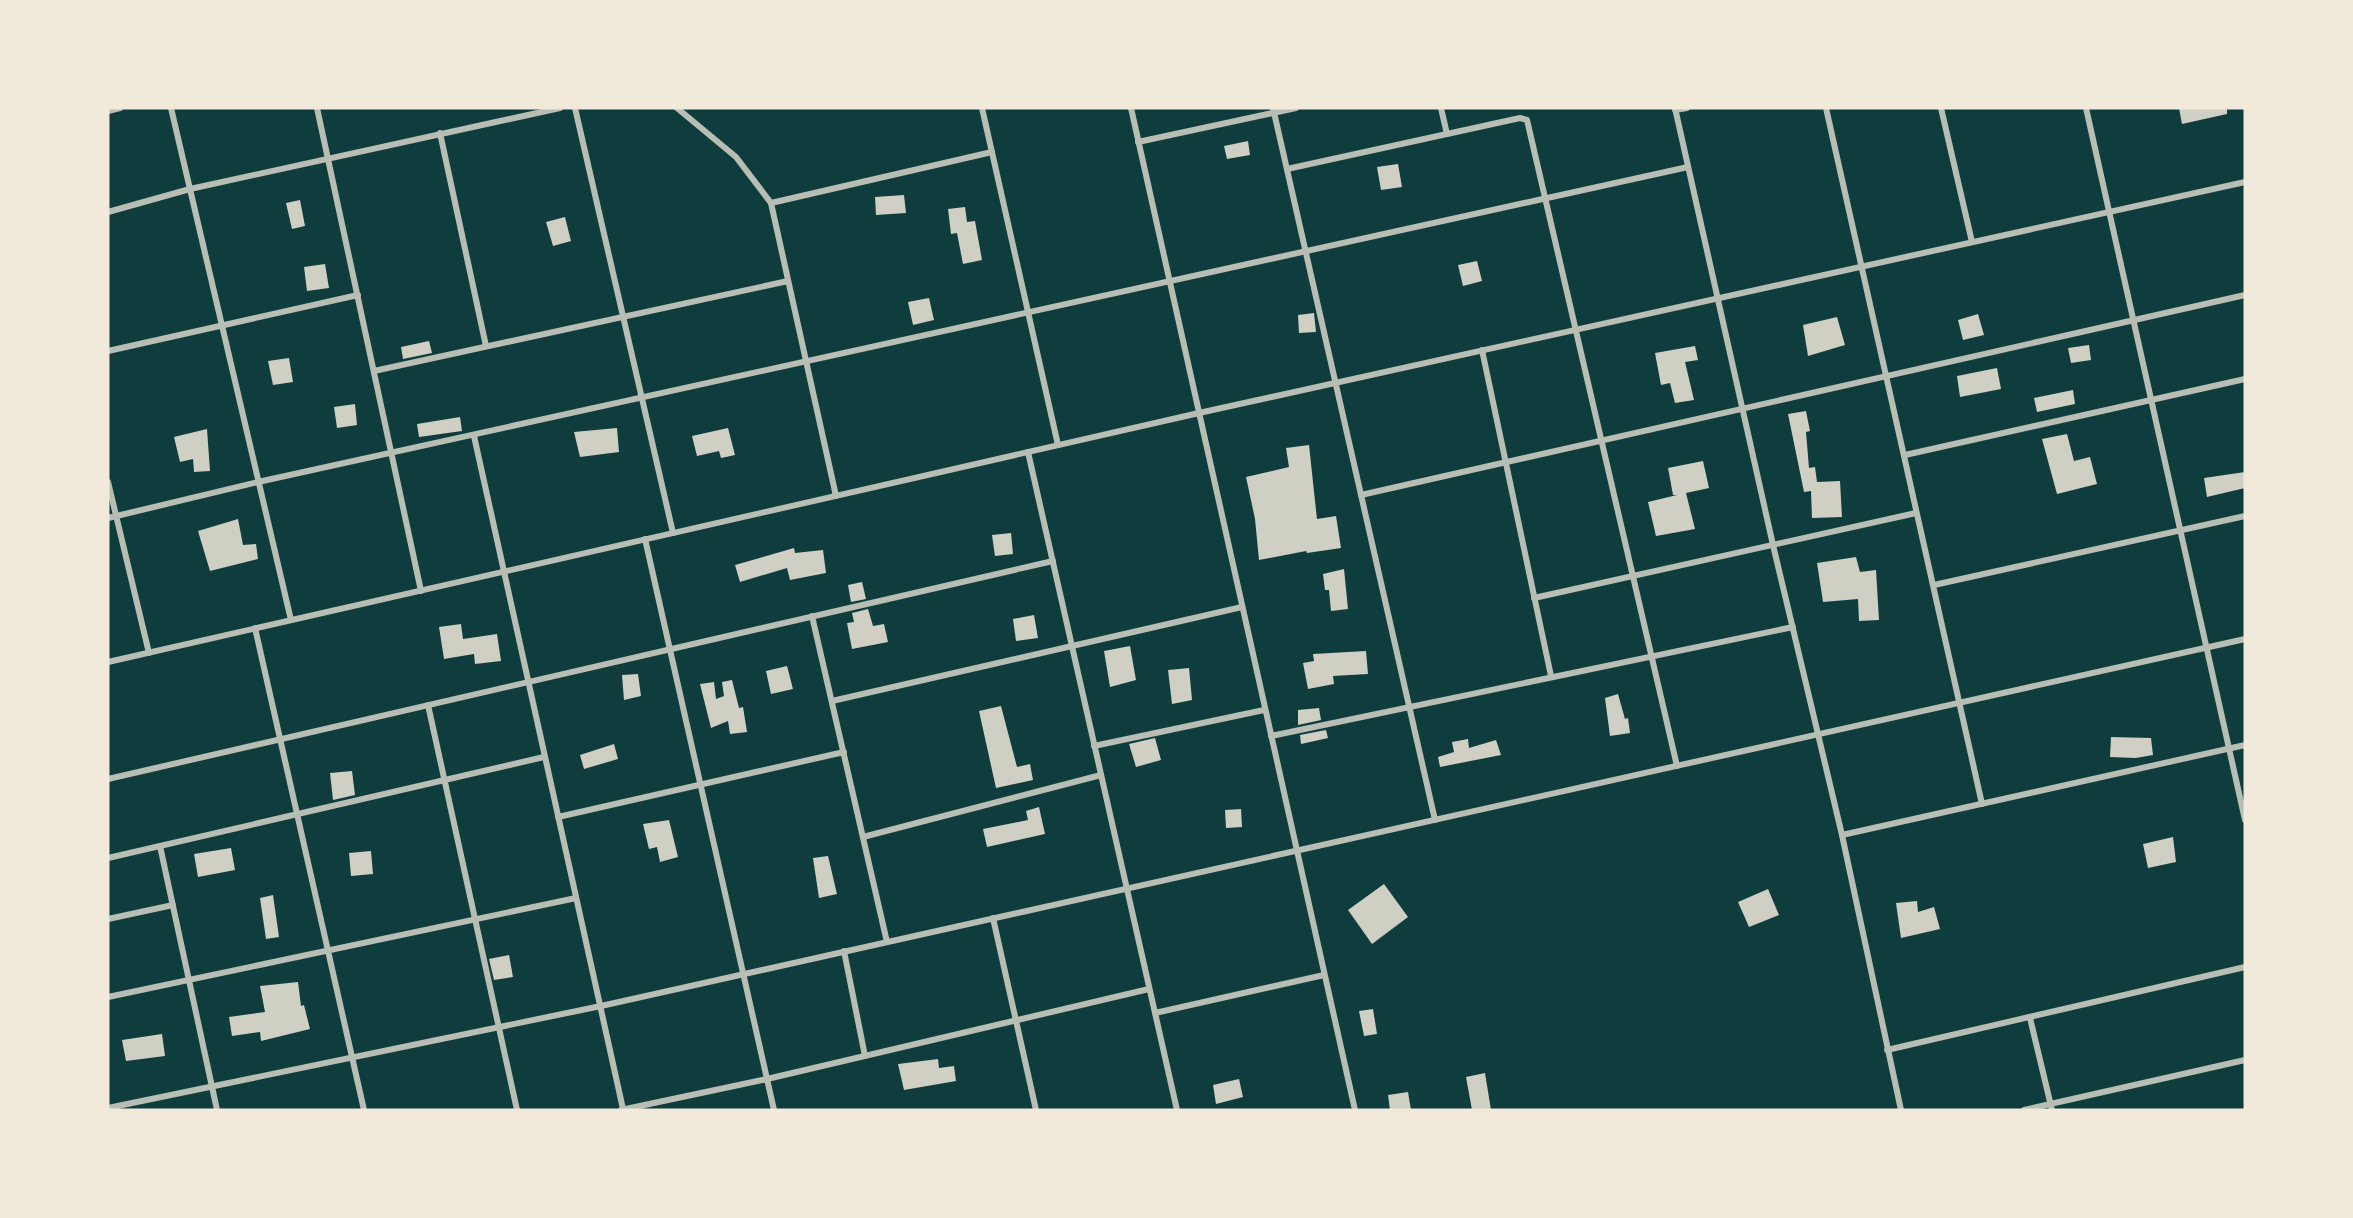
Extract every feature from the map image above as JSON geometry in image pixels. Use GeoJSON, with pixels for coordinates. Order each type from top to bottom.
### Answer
{"type":"FeatureCollection","features":[{"type":"Feature","properties":{"kind":"street"},"geometry":{"type":"LineString","coordinates":[[108,111],[120,108]]}},
{"type":"Feature","properties":{"kind":"street"},"geometry":{"type":"LineString","coordinates":[[171,108],[291,620]]}},
{"type":"Feature","properties":{"kind":"street"},"geometry":{"type":"LineString","coordinates":[[317,108],[422,591]]}},
{"type":"Feature","properties":{"kind":"street"},"geometry":{"type":"LineString","coordinates":[[108,212],[190,189],[560,108]]}},
{"type":"Feature","properties":{"kind":"street"},"geometry":{"type":"LineString","coordinates":[[575,108],[673,533]]}},
{"type":"Feature","properties":{"kind":"street"},"geometry":{"type":"LineString","coordinates":[[677,108],[736,158],[771,202],[836,496]]}},
{"type":"Feature","properties":{"kind":"street"},"geometry":{"type":"LineString","coordinates":[[982,108],[1058,445]]}},
{"type":"Feature","properties":{"kind":"street"},"geometry":{"type":"LineString","coordinates":[[1131,108],[1355,1110]]}},
{"type":"Feature","properties":{"kind":"street"},"geometry":{"type":"LineString","coordinates":[[1138,142],[1273,110],[1296,108]]}},
{"type":"Feature","properties":{"kind":"street"},"geometry":{"type":"LineString","coordinates":[[1442,108],[1448,134]]}},
{"type":"Feature","properties":{"kind":"street"},"geometry":{"type":"LineString","coordinates":[[1687,108],[1675,109],[1773,545],[1842,835],[1900,1110]]}},
{"type":"Feature","properties":{"kind":"street"},"geometry":{"type":"LineString","coordinates":[[1826,108],[1983,804]]}},
{"type":"Feature","properties":{"kind":"street"},"geometry":{"type":"LineString","coordinates":[[1941,108],[1972,242]]}},
{"type":"Feature","properties":{"kind":"street"},"geometry":{"type":"LineString","coordinates":[[2086,108],[2245,820]]}},
{"type":"Feature","properties":{"kind":"street"},"geometry":{"type":"LineString","coordinates":[[1273,110],[1435,820]]}},
{"type":"Feature","properties":{"kind":"street"},"geometry":{"type":"LineString","coordinates":[[1287,169],[1520,118],[1527,120],[1677,766]]}},
{"type":"Feature","properties":{"kind":"street"},"geometry":{"type":"LineString","coordinates":[[440,134],[486,346]]}},
{"type":"Feature","properties":{"kind":"street"},"geometry":{"type":"LineString","coordinates":[[771,202],[992,152]]}},
{"type":"Feature","properties":{"kind":"street"},"geometry":{"type":"LineString","coordinates":[[108,518],[258,482],[1688,167]]}},
{"type":"Feature","properties":{"kind":"street"},"geometry":{"type":"LineString","coordinates":[[108,662],[1336,382],[2245,182]]}},
{"type":"Feature","properties":{"kind":"street"},"geometry":{"type":"LineString","coordinates":[[374,371],[788,281]]}},
{"type":"Feature","properties":{"kind":"street"},"geometry":{"type":"LineString","coordinates":[[108,351],[358,295]]}},
{"type":"Feature","properties":{"kind":"street"},"geometry":{"type":"LineString","coordinates":[[1361,495],[2245,295]]}},
{"type":"Feature","properties":{"kind":"street"},"geometry":{"type":"LineString","coordinates":[[1482,350],[1551,676]]}},
{"type":"Feature","properties":{"kind":"street"},"geometry":{"type":"LineString","coordinates":[[1905,455],[2245,379]]}},
{"type":"Feature","properties":{"kind":"street"},"geometry":{"type":"LineString","coordinates":[[474,436],[527,683],[601,1006],[621,1110],[767,1079],[1149,988]]}},
{"type":"Feature","properties":{"kind":"street"},"geometry":{"type":"LineString","coordinates":[[1028,452],[1177,1110]]}},
{"type":"Feature","properties":{"kind":"street"},"geometry":{"type":"LineString","coordinates":[[108,482],[149,653]]}},
{"type":"Feature","properties":{"kind":"street"},"geometry":{"type":"LineString","coordinates":[[1534,598],[1916,513]]}},
{"type":"Feature","properties":{"kind":"street"},"geometry":{"type":"LineString","coordinates":[[1934,585],[2245,516]]}},
{"type":"Feature","properties":{"kind":"street"},"geometry":{"type":"LineString","coordinates":[[645,540],[774,1110]]}},
{"type":"Feature","properties":{"kind":"street"},"geometry":{"type":"LineString","coordinates":[[108,779],[1053,561]]}},
{"type":"Feature","properties":{"kind":"street"},"geometry":{"type":"LineString","coordinates":[[832,701],[1242,607]]}},
{"type":"Feature","properties":{"kind":"street"},"geometry":{"type":"LineString","coordinates":[[812,616],[887,942]]}},
{"type":"Feature","properties":{"kind":"street"},"geometry":{"type":"LineString","coordinates":[[1271,736],[1793,627]]}},
{"type":"Feature","properties":{"kind":"street"},"geometry":{"type":"LineString","coordinates":[[255,628],[364,1110]]}},
{"type":"Feature","properties":{"kind":"street"},"geometry":{"type":"LineString","coordinates":[[108,1108],[352,1060],[601,1006],[2245,639]]}},
{"type":"Feature","properties":{"kind":"street"},"geometry":{"type":"LineString","coordinates":[[428,705],[517,1110]]}},
{"type":"Feature","properties":{"kind":"street"},"geometry":{"type":"LineString","coordinates":[[1094,746],[1264,710]]}},
{"type":"Feature","properties":{"kind":"street"},"geometry":{"type":"LineString","coordinates":[[1842,835],[2245,745]]}},
{"type":"Feature","properties":{"kind":"street"},"geometry":{"type":"LineString","coordinates":[[558,818],[844,752]]}},
{"type":"Feature","properties":{"kind":"street"},"geometry":{"type":"LineString","coordinates":[[108,858],[544,757]]}},
{"type":"Feature","properties":{"kind":"street"},"geometry":{"type":"LineString","coordinates":[[863,837],[1101,775]]}},
{"type":"Feature","properties":{"kind":"street"},"geometry":{"type":"LineString","coordinates":[[160,846],[217,1110]]}},
{"type":"Feature","properties":{"kind":"street"},"geometry":{"type":"LineString","coordinates":[[108,997],[576,898]]}},
{"type":"Feature","properties":{"kind":"street"},"geometry":{"type":"LineString","coordinates":[[108,919],[173,906]]}},
{"type":"Feature","properties":{"kind":"street"},"geometry":{"type":"LineString","coordinates":[[993,918],[1034,1110]]}},
{"type":"Feature","properties":{"kind":"street"},"geometry":{"type":"LineString","coordinates":[[844,951],[865,1056]]}},
{"type":"Feature","properties":{"kind":"street"},"geometry":{"type":"LineString","coordinates":[[1887,1050],[2245,968]]}},
{"type":"Feature","properties":{"kind":"street"},"geometry":{"type":"LineString","coordinates":[[1155,1013],[1324,975]]}},
{"type":"Feature","properties":{"kind":"street"},"geometry":{"type":"LineString","coordinates":[[2030,1018],[2051,1107]]}},
{"type":"Feature","properties":{"kind":"street"},"geometry":{"type":"LineString","coordinates":[[2025,1110],[2051,1107],[2245,1060]]}},
{"type":"Feature","properties":{"kind":"building"},"geometry":{"type":"Polygon","coordinates":[[[2179,108],[2227,108],[2227,114],[2182,124],[2179,108]]]}},
{"type":"Feature","properties":{"kind":"building"},"geometry":{"type":"Polygon","coordinates":[[[1248,141],[1250,155],[1227,159],[1224,146],[1248,141]]]}},
{"type":"Feature","properties":{"kind":"building"},"geometry":{"type":"Polygon","coordinates":[[[1398,164],[1402,187],[1381,190],[1377,167],[1398,164]]]}},
{"type":"Feature","properties":{"kind":"building"},"geometry":{"type":"Polygon","coordinates":[[[904,195],[906,213],[876,215],[875,197],[904,195]]]}},
{"type":"Feature","properties":{"kind":"building"},"geometry":{"type":"Polygon","coordinates":[[[300,200],[305,226],[292,229],[286,203],[300,200]]]}},
{"type":"Feature","properties":{"kind":"building"},"geometry":{"type":"Polygon","coordinates":[[[965,207],[967,222],[975,221],[982,260],[963,264],[957,233],[951,234],[948,209],[965,207]]]}},
{"type":"Feature","properties":{"kind":"building"},"geometry":{"type":"Polygon","coordinates":[[[565,217],[571,241],[553,246],[546,222],[565,217]]]}},
{"type":"Feature","properties":{"kind":"building"},"geometry":{"type":"Polygon","coordinates":[[[1477,261],[1482,281],[1463,286],[1458,265],[1477,261]]]}},
{"type":"Feature","properties":{"kind":"building"},"geometry":{"type":"Polygon","coordinates":[[[325,264],[329,288],[307,291],[304,267],[325,264]]]}},
{"type":"Feature","properties":{"kind":"building"},"geometry":{"type":"Polygon","coordinates":[[[929,298],[934,320],[913,325],[908,302],[929,298]]]}},
{"type":"Feature","properties":{"kind":"building"},"geometry":{"type":"Polygon","coordinates":[[[1314,313],[1316,332],[1299,333],[1298,315],[1314,313]]]}},
{"type":"Feature","properties":{"kind":"building"},"geometry":{"type":"Polygon","coordinates":[[[1978,314],[1984,335],[1963,340],[1958,320],[1978,314]]]}},
{"type":"Feature","properties":{"kind":"building"},"geometry":{"type":"Polygon","coordinates":[[[1837,317],[1845,345],[1808,356],[1803,325],[1837,317]]]}},
{"type":"Feature","properties":{"kind":"building"},"geometry":{"type":"Polygon","coordinates":[[[429,341],[432,353],[403,359],[401,347],[429,341]]]}},
{"type":"Feature","properties":{"kind":"building"},"geometry":{"type":"Polygon","coordinates":[[[2089,345],[2091,360],[2071,363],[2068,348],[2089,345]]]}},
{"type":"Feature","properties":{"kind":"building"},"geometry":{"type":"Polygon","coordinates":[[[1695,346],[1698,360],[1685,362],[1694,400],[1675,403],[1670,383],[1661,385],[1655,353],[1695,346]]]}},
{"type":"Feature","properties":{"kind":"building"},"geometry":{"type":"Polygon","coordinates":[[[289,358],[293,382],[273,385],[268,361],[289,358]]]}},
{"type":"Feature","properties":{"kind":"building"},"geometry":{"type":"Polygon","coordinates":[[[1997,368],[2001,389],[1960,397],[1957,376],[1997,368]]]}},
{"type":"Feature","properties":{"kind":"building"},"geometry":{"type":"Polygon","coordinates":[[[2073,390],[2075,404],[2037,412],[2034,398],[2073,390]]]}},
{"type":"Feature","properties":{"kind":"building"},"geometry":{"type":"Polygon","coordinates":[[[355,404],[357,425],[337,428],[334,407],[355,404]]]}},
{"type":"Feature","properties":{"kind":"building"},"geometry":{"type":"Polygon","coordinates":[[[1806,411],[1810,431],[1806,432],[1809,468],[1815,467],[1817,482],[1840,481],[1842,517],[1812,518],[1811,491],[1804,492],[1788,414],[1806,411]]]}},
{"type":"Feature","properties":{"kind":"building"},"geometry":{"type":"Polygon","coordinates":[[[460,417],[462,431],[419,437],[417,424],[460,417]]]}},
{"type":"Feature","properties":{"kind":"building"},"geometry":{"type":"Polygon","coordinates":[[[617,428],[619,452],[580,457],[574,432],[617,428]]]}},
{"type":"Feature","properties":{"kind":"building"},"geometry":{"type":"Polygon","coordinates":[[[728,428],[735,455],[721,458],[719,451],[697,456],[692,436],[728,428]]]}},
{"type":"Feature","properties":{"kind":"building"},"geometry":{"type":"Polygon","coordinates":[[[207,429],[210,471],[194,472],[193,459],[180,462],[174,437],[207,429]]]}},
{"type":"Feature","properties":{"kind":"building"},"geometry":{"type":"Polygon","coordinates":[[[2067,434],[2074,461],[2090,457],[2097,484],[2057,494],[2042,439],[2067,434]]]}},
{"type":"Feature","properties":{"kind":"building"},"geometry":{"type":"Polygon","coordinates":[[[1309,445],[1317,519],[1336,516],[1341,548],[1307,553],[1306,551],[1259,560],[1255,519],[1246,477],[1289,467],[1286,448],[1309,445]]]}},
{"type":"Feature","properties":{"kind":"building"},"geometry":{"type":"Polygon","coordinates":[[[1703,461],[1709,488],[1686,493],[1695,529],[1656,536],[1648,502],[1677,495],[1673,495],[1668,468],[1703,461]]]}},
{"type":"Feature","properties":{"kind":"building"},"geometry":{"type":"Polygon","coordinates":[[[2245,472],[2245,488],[2207,497],[2204,478],[2245,472]]]}},
{"type":"Feature","properties":{"kind":"building"},"geometry":{"type":"Polygon","coordinates":[[[238,519],[243,545],[256,544],[258,559],[210,571],[198,531],[238,519]]]}},
{"type":"Feature","properties":{"kind":"building"},"geometry":{"type":"Polygon","coordinates":[[[1011,533],[1013,554],[995,556],[992,535],[1011,533]]]}},
{"type":"Feature","properties":{"kind":"building"},"geometry":{"type":"Polygon","coordinates":[[[794,548],[795,553],[823,550],[826,573],[790,580],[787,568],[740,582],[735,565],[794,548]]]}},
{"type":"Feature","properties":{"kind":"building"},"geometry":{"type":"Polygon","coordinates":[[[1856,557],[1860,572],[1876,570],[1879,620],[1859,621],[1858,599],[1823,602],[1817,563],[1856,557]]]}},
{"type":"Feature","properties":{"kind":"building"},"geometry":{"type":"Polygon","coordinates":[[[1344,569],[1348,609],[1331,611],[1329,590],[1325,590],[1323,574],[1344,569]]]}},
{"type":"Feature","properties":{"kind":"building"},"geometry":{"type":"Polygon","coordinates":[[[862,582],[866,599],[851,602],[848,585],[862,582]]]}},
{"type":"Feature","properties":{"kind":"building"},"geometry":{"type":"Polygon","coordinates":[[[868,609],[873,626],[884,624],[888,642],[852,649],[847,623],[854,622],[852,613],[868,609]]]}},
{"type":"Feature","properties":{"kind":"building"},"geometry":{"type":"Polygon","coordinates":[[[1034,615],[1038,638],[1016,641],[1013,619],[1034,615]]]}},
{"type":"Feature","properties":{"kind":"building"},"geometry":{"type":"Polygon","coordinates":[[[461,624],[463,639],[497,634],[501,661],[475,664],[474,654],[444,659],[439,627],[461,624]]]}},
{"type":"Feature","properties":{"kind":"building"},"geometry":{"type":"Polygon","coordinates":[[[1130,646],[1136,680],[1110,687],[1104,651],[1130,646]]]}},
{"type":"Feature","properties":{"kind":"building"},"geometry":{"type":"Polygon","coordinates":[[[1366,651],[1368,674],[1333,676],[1334,684],[1308,689],[1303,663],[1314,661],[1313,654],[1366,651]]]}},
{"type":"Feature","properties":{"kind":"building"},"geometry":{"type":"Polygon","coordinates":[[[787,666],[793,689],[771,694],[766,671],[787,666]]]}},
{"type":"Feature","properties":{"kind":"building"},"geometry":{"type":"Polygon","coordinates":[[[1189,668],[1192,700],[1172,704],[1168,670],[1189,668]]]}},
{"type":"Feature","properties":{"kind":"building"},"geometry":{"type":"Polygon","coordinates":[[[638,674],[641,696],[624,700],[622,675],[638,674]]]}},
{"type":"Feature","properties":{"kind":"building"},"geometry":{"type":"Polygon","coordinates":[[[732,680],[739,708],[743,707],[747,732],[730,734],[728,721],[711,728],[700,684],[714,682],[716,699],[724,696],[722,682],[732,680]]]}},
{"type":"Feature","properties":{"kind":"building"},"geometry":{"type":"Polygon","coordinates":[[[1618,694],[1625,719],[1628,718],[1630,733],[1610,736],[1605,698],[1618,694]]]}},
{"type":"Feature","properties":{"kind":"building"},"geometry":{"type":"Polygon","coordinates":[[[1001,706],[1017,767],[1030,764],[1033,780],[996,788],[979,711],[1001,706]]]}},
{"type":"Feature","properties":{"kind":"building"},"geometry":{"type":"Polygon","coordinates":[[[1319,708],[1321,720],[1298,725],[1298,710],[1319,708]]]}},
{"type":"Feature","properties":{"kind":"building"},"geometry":{"type":"Polygon","coordinates":[[[1326,730],[1328,738],[1301,744],[1300,735],[1326,730]]]}},
{"type":"Feature","properties":{"kind":"building"},"geometry":{"type":"Polygon","coordinates":[[[2111,737],[2151,738],[2153,755],[2136,758],[2110,757],[2111,737]]]}},
{"type":"Feature","properties":{"kind":"building"},"geometry":{"type":"Polygon","coordinates":[[[1155,738],[1161,760],[1136,767],[1129,744],[1155,738]]]}},
{"type":"Feature","properties":{"kind":"building"},"geometry":{"type":"Polygon","coordinates":[[[1468,739],[1469,748],[1496,740],[1501,755],[1440,767],[1438,757],[1454,752],[1452,742],[1468,739]]]}},
{"type":"Feature","properties":{"kind":"building"},"geometry":{"type":"Polygon","coordinates":[[[614,744],[618,759],[584,769],[580,755],[614,744]]]}},
{"type":"Feature","properties":{"kind":"building"},"geometry":{"type":"Polygon","coordinates":[[[352,771],[355,795],[333,800],[330,773],[352,771]]]}},
{"type":"Feature","properties":{"kind":"building"},"geometry":{"type":"Polygon","coordinates":[[[1039,807],[1045,834],[987,847],[983,829],[1028,820],[1026,811],[1039,807]]]}},
{"type":"Feature","properties":{"kind":"building"},"geometry":{"type":"Polygon","coordinates":[[[1241,809],[1242,827],[1226,828],[1225,810],[1241,809]]]}},
{"type":"Feature","properties":{"kind":"building"},"geometry":{"type":"Polygon","coordinates":[[[669,820],[678,857],[660,862],[657,847],[649,849],[643,824],[669,820]]]}},
{"type":"Feature","properties":{"kind":"building"},"geometry":{"type":"Polygon","coordinates":[[[2173,837],[2176,862],[2148,868],[2143,844],[2173,837]]]}},
{"type":"Feature","properties":{"kind":"building"},"geometry":{"type":"Polygon","coordinates":[[[231,848],[235,870],[198,877],[194,854],[231,848]]]}},
{"type":"Feature","properties":{"kind":"building"},"geometry":{"type":"Polygon","coordinates":[[[371,851],[373,874],[351,876],[349,853],[371,851]]]}},
{"type":"Feature","properties":{"kind":"building"},"geometry":{"type":"Polygon","coordinates":[[[828,856],[837,894],[819,898],[813,858],[828,856]]]}},
{"type":"Feature","properties":{"kind":"building"},"geometry":{"type":"Polygon","coordinates":[[[1384,884],[1408,917],[1372,944],[1348,910],[1384,884]]]}},
{"type":"Feature","properties":{"kind":"building"},"geometry":{"type":"Polygon","coordinates":[[[1768,889],[1779,915],[1749,927],[1738,902],[1768,889]]]}},
{"type":"Feature","properties":{"kind":"building"},"geometry":{"type":"Polygon","coordinates":[[[273,895],[279,937],[266,939],[260,898],[273,895]]]}},
{"type":"Feature","properties":{"kind":"building"},"geometry":{"type":"Polygon","coordinates":[[[1917,901],[1918,912],[1934,907],[1940,929],[1901,938],[1896,903],[1917,901]]]}},
{"type":"Feature","properties":{"kind":"building"},"geometry":{"type":"Polygon","coordinates":[[[509,955],[513,977],[494,980],[489,959],[509,955]]]}},
{"type":"Feature","properties":{"kind":"building"},"geometry":{"type":"Polygon","coordinates":[[[298,982],[301,1006],[304,1005],[310,1029],[261,1041],[260,1032],[232,1036],[229,1017],[265,1012],[260,986],[298,982]]]}},
{"type":"Feature","properties":{"kind":"building"},"geometry":{"type":"Polygon","coordinates":[[[1373,1009],[1377,1034],[1364,1036],[1359,1011],[1373,1009]]]}},
{"type":"Feature","properties":{"kind":"building"},"geometry":{"type":"Polygon","coordinates":[[[162,1034],[165,1056],[126,1061],[122,1040],[162,1034]]]}},
{"type":"Feature","properties":{"kind":"building"},"geometry":{"type":"Polygon","coordinates":[[[938,1059],[939,1068],[954,1066],[956,1081],[904,1090],[898,1064],[938,1059]]]}},
{"type":"Feature","properties":{"kind":"building"},"geometry":{"type":"Polygon","coordinates":[[[1485,1073],[1491,1110],[1472,1110],[1466,1077],[1485,1073]]]}},
{"type":"Feature","properties":{"kind":"building"},"geometry":{"type":"Polygon","coordinates":[[[1239,1079],[1243,1097],[1216,1104],[1213,1085],[1239,1079]]]}},
{"type":"Feature","properties":{"kind":"building"},"geometry":{"type":"Polygon","coordinates":[[[1408,1092],[1411,1110],[1390,1110],[1388,1095],[1408,1092]]]}}]}
